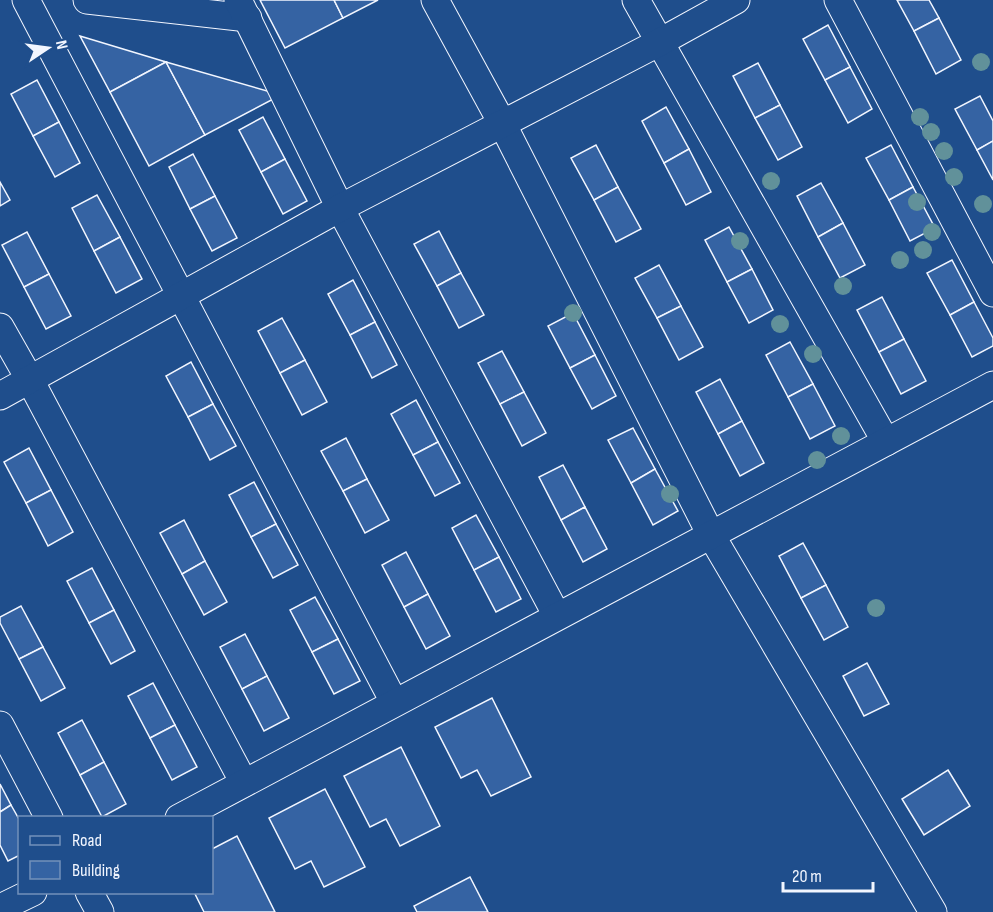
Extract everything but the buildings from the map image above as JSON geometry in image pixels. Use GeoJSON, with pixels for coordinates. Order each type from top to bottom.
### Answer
{"type":"FeatureCollection","features":[{"type":"Feature","properties":{"kind":"street"},"geometry":{"type":"LineString","coordinates":[[26,0],[394,702]]}},
{"type":"Feature","properties":{"kind":"street"},"geometry":{"type":"LineString","coordinates":[[87,0],[243,9],[340,208],[557,616]]}},
{"type":"Feature","properties":{"kind":"street"},"geometry":{"type":"LineString","coordinates":[[435,0],[501,123],[711,535],[933,912]]}},
{"type":"Feature","properties":{"kind":"street"},"geometry":{"type":"LineString","coordinates":[[636,0],[886,442]]}},
{"type":"Feature","properties":{"kind":"street"},"geometry":{"type":"LineString","coordinates":[[0,396],[340,208],[660,42],[736,0]]}},
{"type":"Feature","properties":{"kind":"street"},"geometry":{"type":"LineString","coordinates":[[838,0],[993,293]]}},
{"type":"Feature","properties":{"kind":"street"},"geometry":{"type":"LineString","coordinates":[[0,327],[244,783]]}},
{"type":"Feature","properties":{"kind":"street"},"geometry":{"type":"LineString","coordinates":[[183,816],[993,385]]}},
{"type":"Feature","properties":{"kind":"street"},"geometry":{"type":"LineString","coordinates":[[0,725],[48,816]]}},
{"type":"Feature","properties":{"kind":"street"},"geometry":{"type":"LineString","coordinates":[[0,908],[29,894]]}},
{"type":"Feature","properties":{"kind":"street"},"geometry":{"type":"LineString","coordinates":[[90,894],[100,912]]}}]}
